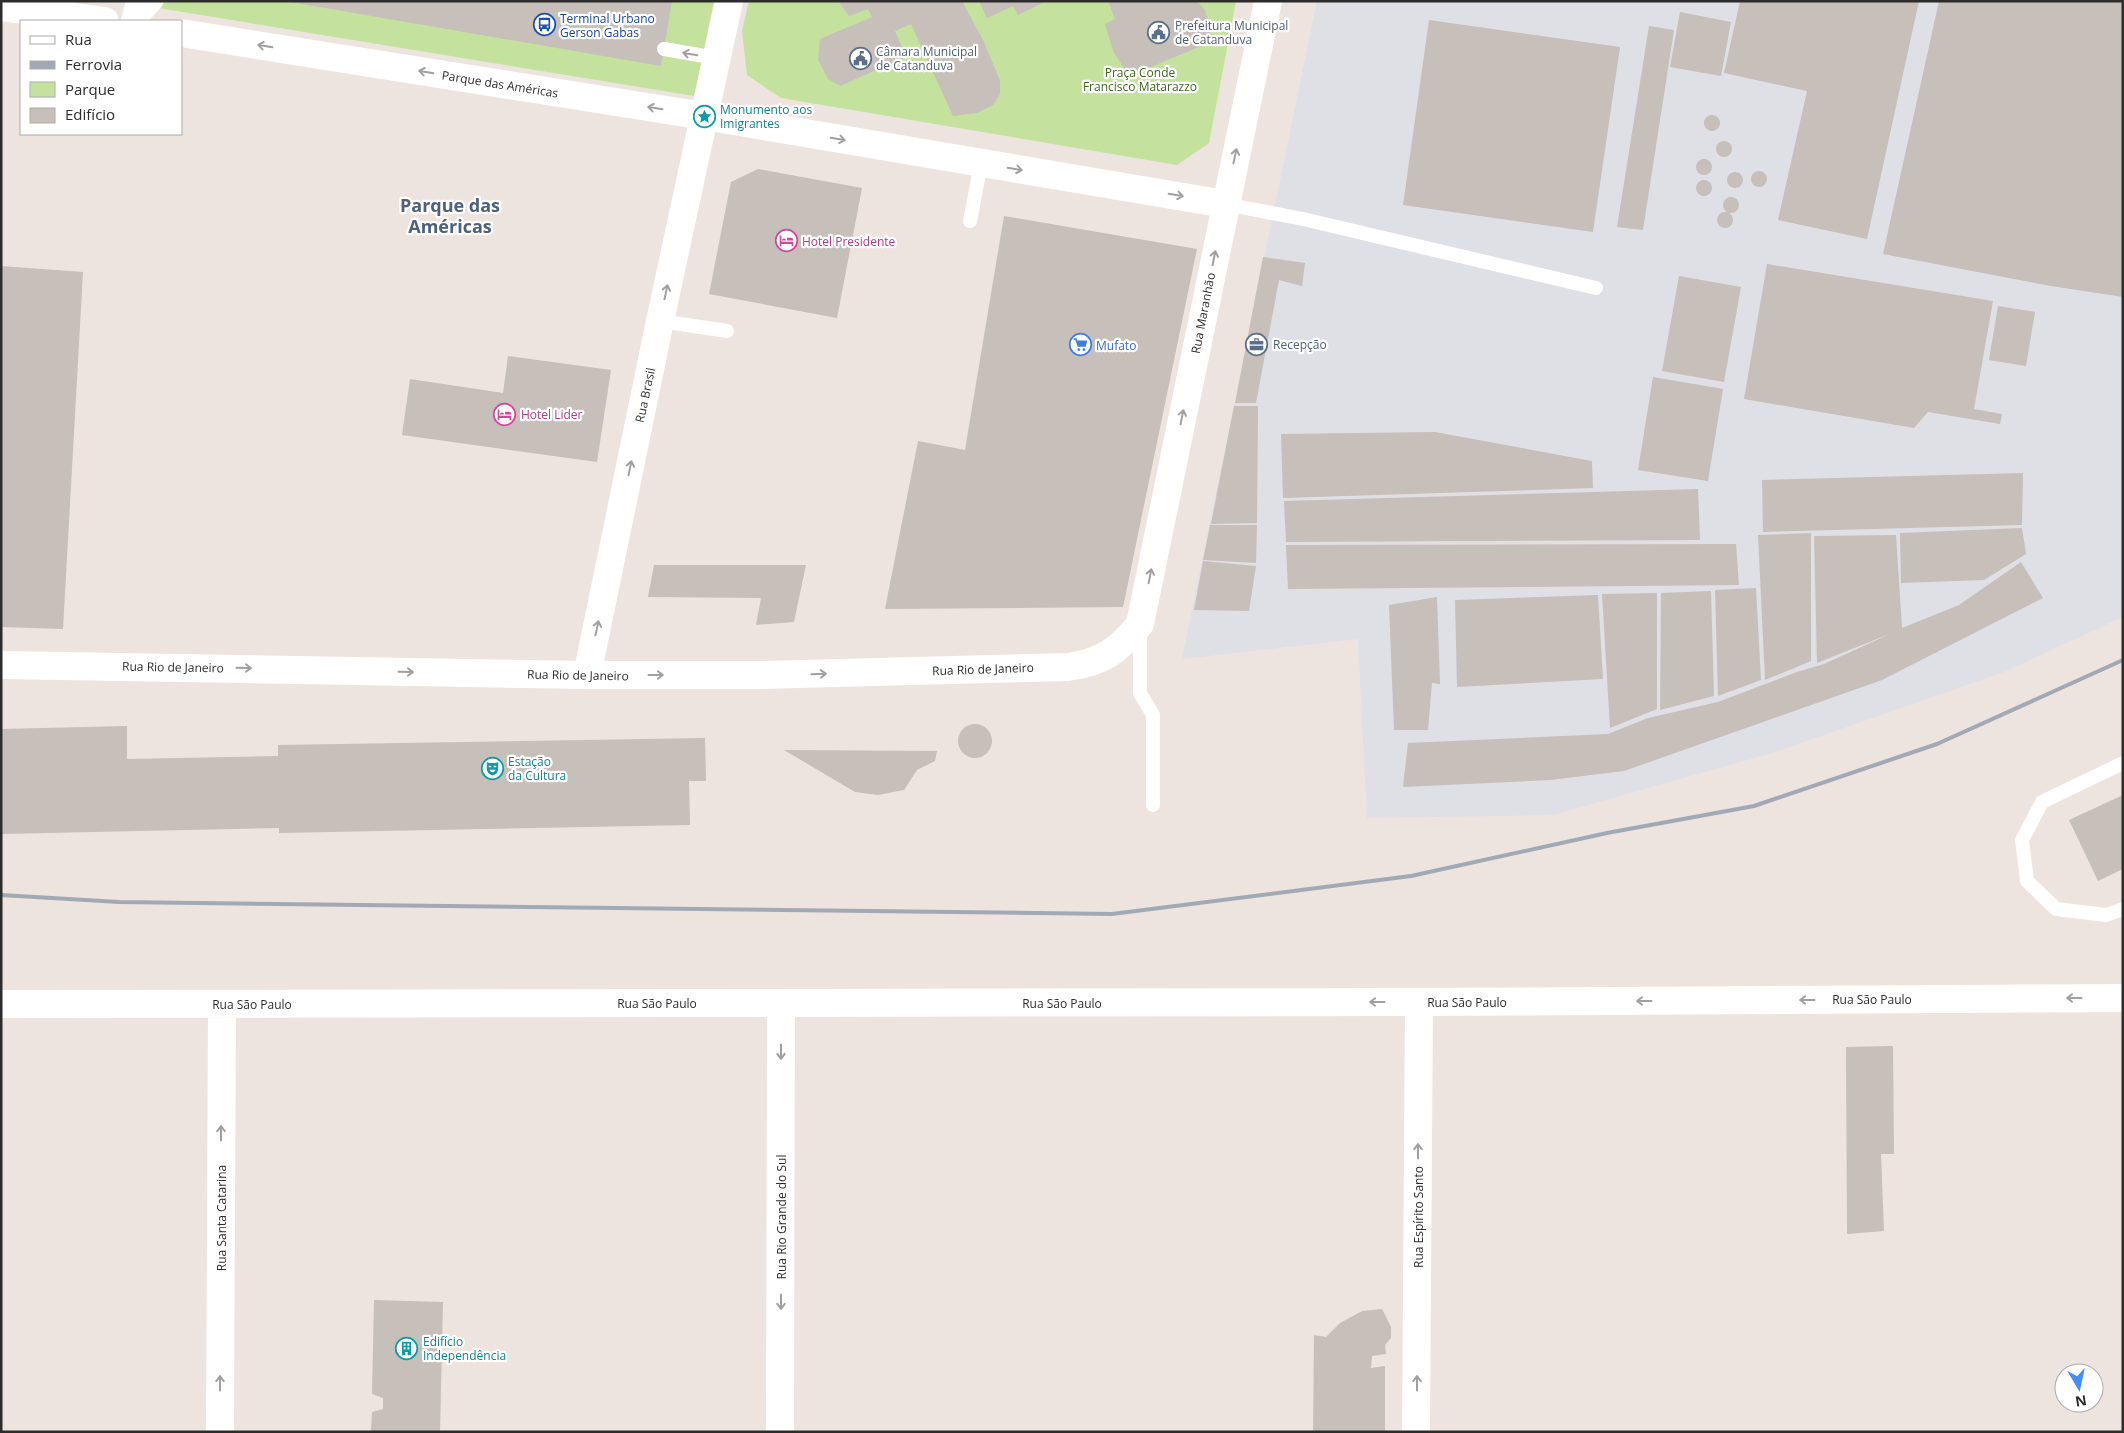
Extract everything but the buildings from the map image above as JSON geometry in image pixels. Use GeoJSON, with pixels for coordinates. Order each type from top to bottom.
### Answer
{"type":"FeatureCollection","features":[{"type":"Feature","properties":{"kind":"street"},"geometry":{"type":"LineString","coordinates":[[137,20],[140,1]]}},
{"type":"Feature","properties":{"kind":"street"},"geometry":{"type":"LineString","coordinates":[[729,1],[704,116],[1225,204]]}},
{"type":"Feature","properties":{"kind":"street","name":"Rua Maranhão"},"geometry":{"type":"LineString","coordinates":[[1140,624],[1268,1]]}},
{"type":"Feature","properties":{"kind":"street"},"geometry":{"type":"LineString","coordinates":[[1,7],[98,20]]}},
{"type":"Feature","properties":{"kind":"street","name":"Parque das Américas"},"geometry":{"type":"LineString","coordinates":[[182,33],[704,116]]}},
{"type":"Feature","properties":{"kind":"street","name":"Rua Brasil"},"geometry":{"type":"LineString","coordinates":[[587,675],[704,116]]}},
{"type":"Feature","properties":{"kind":"street","name":"Rua Rio de Janeiro"},"geometry":{"type":"LineString","coordinates":[[1,664],[587,675],[759,676],[1068,667],[1088,664],[1110,654],[1124,644],[1140,624]]}},
{"type":"Feature","properties":{"kind":"street"},"geometry":{"type":"LineString","coordinates":[[1,671],[72,665]]}},
{"type":"Feature","properties":{"kind":"street","name":"Rua São Paulo"},"geometry":{"type":"LineString","coordinates":[[1,1004],[1419,1002],[2123,998]]}},
{"type":"Feature","properties":{"kind":"street","name":"Rua Espírito Santo"},"geometry":{"type":"LineString","coordinates":[[1416,1432],[1419,1002]]}},
{"type":"Feature","properties":{"kind":"street","name":"Rua Rio Grande do Sul"},"geometry":{"type":"LineString","coordinates":[[780,1432],[781,1003]]}},
{"type":"Feature","properties":{"kind":"street","name":"Rua Santa Catarina"},"geometry":{"type":"LineString","coordinates":[[220,1432],[222,1004]]}},
{"type":"Feature","properties":{"kind":"lane"},"geometry":{"type":"LineString","coordinates":[[138,20],[157,1]]}},
{"type":"Feature","properties":{"kind":"lane"},"geometry":{"type":"LineString","coordinates":[[664,49],[716,58]]}},
{"type":"Feature","properties":{"kind":"lane"},"geometry":{"type":"LineString","coordinates":[[970,221],[981,164]]}},
{"type":"Feature","properties":{"kind":"lane"},"geometry":{"type":"LineString","coordinates":[[1225,204],[1302,219],[1596,288]]}},
{"type":"Feature","properties":{"kind":"lane"},"geometry":{"type":"LineString","coordinates":[[660,321],[727,331]]}},
{"type":"Feature","properties":{"kind":"lane"},"geometry":{"type":"LineString","coordinates":[[1140,624],[1140,693],[1153,716],[1154,805]]}},
{"type":"Feature","properties":{"kind":"lane"},"geometry":{"type":"LineString","coordinates":[[2123,764],[2042,802],[2022,840],[2027,881],[2056,909],[2106,915],[2123,909]]}},
{"type":"Feature","properties":{"kind":"shaded area"},"geometry":{"type":"Polygon","coordinates":[[[1317,1],[2123,1],[2123,617],[2004,672],[1772,753],[1553,815],[1367,818],[1358,639],[1182,659],[1317,1]]]}},
{"type":"Feature","properties":{"kind":"green space"},"geometry":{"type":"Polygon","coordinates":[[[116,1],[714,1],[694,96],[116,1]]]}},
{"type":"Feature","properties":{"kind":"green space","name":"Praça Conde Francisco Matarazzo"},"geometry":{"type":"Polygon","coordinates":[[[749,1],[1236,1],[1209,143],[1177,165],[781,98],[747,75],[742,31],[749,1]]]}},
{"type":"Feature","properties":{"kind":"railway"},"geometry":{"type":"LineString","coordinates":[[1,895],[119,902],[1112,914],[1411,876],[1607,833],[1754,806],[1937,744],[2123,660]]}},
{"type":"Feature","properties":{"kind":"place","name":"Terminal Urbano Gerson Gabas"},"geometry":{"type":"Point","coordinates":[544,25]}},
{"type":"Feature","properties":{"kind":"place","name":"Prefeitura Municipal de Catanduva"},"geometry":{"type":"Point","coordinates":[1159,32]}},
{"type":"Feature","properties":{"kind":"place","name":"Câmara Municipal de Catanduva"},"geometry":{"type":"Point","coordinates":[860,58]}},
{"type":"Feature","properties":{"kind":"place","name":"Monumento aos Imigrantes"},"geometry":{"type":"Point","coordinates":[704,116]}},
{"type":"Feature","properties":{"kind":"place","name":"Hotel Presidente"},"geometry":{"type":"Point","coordinates":[786,241]}},
{"type":"Feature","properties":{"kind":"place","name":"Recepção"},"geometry":{"type":"Point","coordinates":[1257,344]}},
{"type":"Feature","properties":{"kind":"place","name":"Mufato"},"geometry":{"type":"Point","coordinates":[1080,345]}},
{"type":"Feature","properties":{"kind":"place","name":"Hotel Lider"},"geometry":{"type":"Point","coordinates":[505,414]}},
{"type":"Feature","properties":{"kind":"place","name":"Estação da Cultura"},"geometry":{"type":"Point","coordinates":[492,768]}},
{"type":"Feature","properties":{"kind":"place","name":"Edifício Independência"},"geometry":{"type":"Point","coordinates":[407,1348]}},
{"type":"Feature","properties":{"kind":"district","name":"Parque das Américas"},"geometry":{"type":"Point","coordinates":[450,215]}}]}
